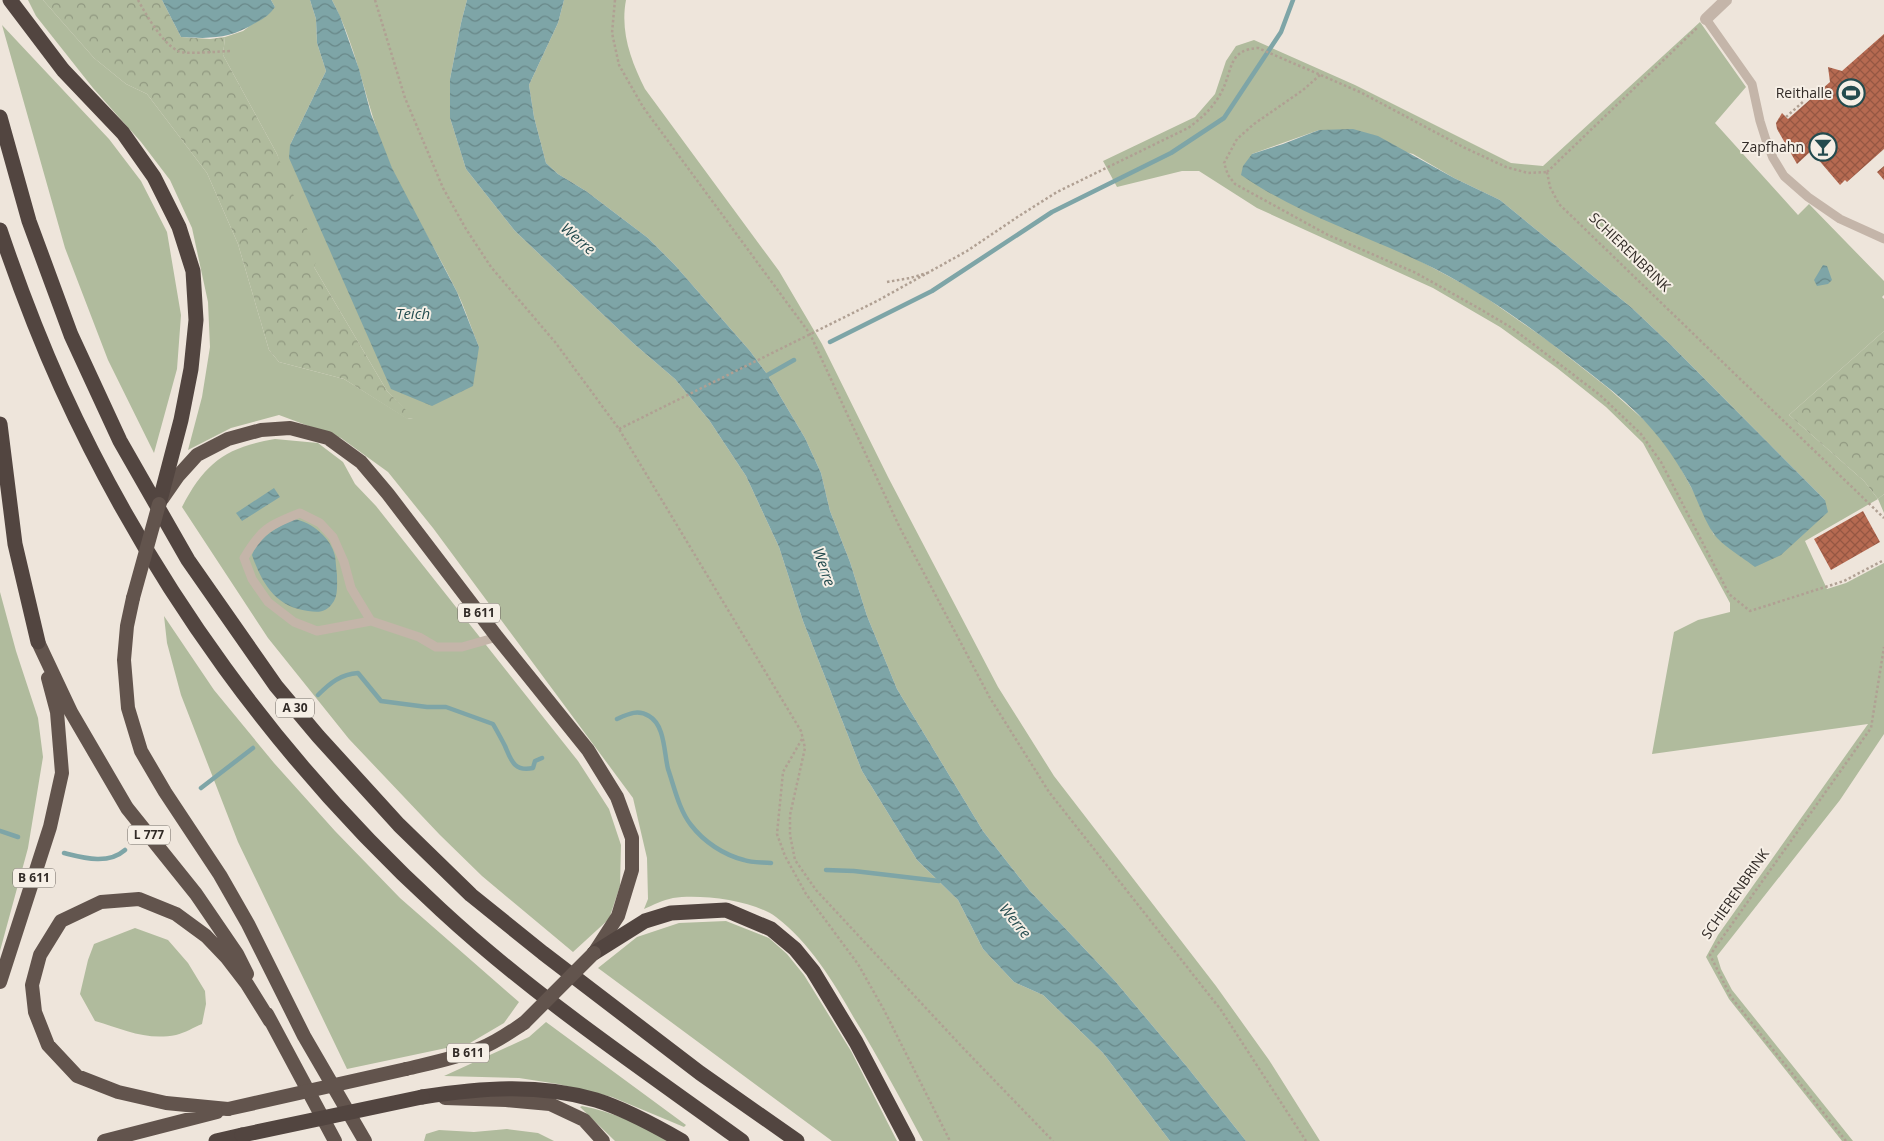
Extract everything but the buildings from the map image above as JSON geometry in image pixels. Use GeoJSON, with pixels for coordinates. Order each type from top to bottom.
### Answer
{"type":"FeatureCollection","features":[{"type":"Feature","properties":{"kind":"highway"},"geometry":{"type":"LineString","coordinates":[[10,0],[63,70],[123,134],[154,177],[179,227],[192,271],[196,320],[191,368],[181,420],[159,504]]}},
{"type":"Feature","properties":{"kind":"highway","name":"A 30"},"geometry":{"type":"LineString","coordinates":[[0,117],[29,221],[65,317],[120,441],[188,560],[276,686],[399,825],[470,895],[700,1073],[797,1141]]}},
{"type":"Feature","properties":{"kind":"highway","name":"A 30"},"geometry":{"type":"LineString","coordinates":[[0,230],[18,281],[60,385],[85,438],[136,532],[191,621],[253,708],[282,744],[364,835],[441,911],[539,993],[742,1141]]}},
{"type":"Feature","properties":{"kind":"highway"},"geometry":{"type":"LineString","coordinates":[[0,424],[14,544],[38,642]]}},
{"type":"Feature","properties":{"kind":"highway","name":"B 611"},"geometry":{"type":"LineString","coordinates":[[104,1141],[228,1109],[455,1058],[499,1040],[524,1023],[594,953],[618,916],[632,870],[632,838],[617,797],[588,750],[497,637],[388,494],[361,462],[328,438],[290,428],[261,430],[228,439],[197,455],[178,476],[159,504]]}},
{"type":"Feature","properties":{"kind":"highway","name":"L 777"},"geometry":{"type":"LineString","coordinates":[[159,504],[133,598],[127,626],[124,660],[128,708],[141,751],[165,792],[220,875],[248,924],[304,1036],[365,1141]]}},
{"type":"Feature","properties":{"kind":"highway","name":"B 611"},"geometry":{"type":"LineString","coordinates":[[0,982],[50,827],[62,773],[57,712],[38,642]]}},
{"type":"Feature","properties":{"kind":"highway","name":"L 777"},"geometry":{"type":"LineString","coordinates":[[38,642],[71,712],[127,808],[196,894],[237,954],[270,1021],[335,1141]]}},
{"type":"Feature","properties":{"kind":"highway"},"geometry":{"type":"LineString","coordinates":[[228,1109],[166,1103],[118,1092],[77,1076],[48,1045],[35,1012],[32,985],[40,955],[61,921],[101,902],[139,899],[176,914],[206,936],[227,958],[270,1021]]}},
{"type":"Feature","properties":{"kind":"highway"},"geometry":{"type":"LineString","coordinates":[[594,953],[645,921],[672,912],[726,910],[771,930],[794,949],[812,971],[856,1042],[908,1141]]}},
{"type":"Feature","properties":{"kind":"highway"},"geometry":{"type":"LineString","coordinates":[[216,1141],[242,1134],[461,1091],[520,1087],[597,1100],[653,1125],[682,1141]]}},
{"type":"Feature","properties":{"kind":"highway"},"geometry":{"type":"LineString","coordinates":[[422,1098],[506,1100],[550,1104],[584,1120],[603,1141]]}},
{"type":"Feature","properties":{"kind":"street"},"geometry":{"type":"LineString","coordinates":[[1706,19],[1726,0]]}},
{"type":"Feature","properties":{"kind":"lane"},"geometry":{"type":"LineString","coordinates":[[1706,19],[1752,84],[1766,140],[1773,158],[1784,176],[1808,197],[1840,219],[1884,239]]}},
{"type":"Feature","properties":{"kind":"lane"},"geometry":{"type":"LineString","coordinates":[[370,621],[351,588],[344,562],[334,537],[320,523],[300,513],[265,529],[252,544],[244,558],[252,580],[268,602],[294,622],[317,631],[370,621],[419,637],[436,647],[462,647],[497,637]]}},
{"type":"Feature","properties":{"kind":"path"},"geometry":{"type":"LineString","coordinates":[[138,0],[168,44],[180,52],[232,51]]}},
{"type":"Feature","properties":{"kind":"path"},"geometry":{"type":"LineString","coordinates":[[375,0],[405,98],[443,188],[491,267],[554,342],[619,429],[801,731],[805,748],[790,815],[790,835],[796,860],[816,890],[965,1050],[1053,1141]]}},
{"type":"Feature","properties":{"kind":"path"},"geometry":{"type":"LineString","coordinates":[[615,0],[612,32],[619,65],[643,107],[810,334],[900,528],[990,698],[1049,792],[1221,1010],[1306,1141]]}},
{"type":"Feature","properties":{"kind":"path"},"geometry":{"type":"LineString","coordinates":[[619,429],[933,271],[1057,192],[1188,128],[1214,105],[1222,91],[1235,57],[1245,49],[1258,48],[1360,92],[1463,147],[1506,167],[1528,173],[1547,172],[1706,19]]}},
{"type":"Feature","properties":{"kind":"path"},"geometry":{"type":"LineString","coordinates":[[1320,75],[1237,139],[1224,163],[1228,175],[1235,184],[1328,235],[1416,272],[1512,328],[1600,395],[1641,434],[1661,462],[1729,594],[1750,610],[1844,581],[1884,560]]}},
{"type":"Feature","properties":{"kind":"path"},"geometry":{"type":"LineString","coordinates":[[1786,117],[1804,101]]}},
{"type":"Feature","properties":{"kind":"path","name":"SCHIERENBRINK"},"geometry":{"type":"LineString","coordinates":[[1547,172],[1550,187],[1559,204],[1884,518]]}},
{"type":"Feature","properties":{"kind":"path"},"geometry":{"type":"LineString","coordinates":[[887,282],[933,271]]}},
{"type":"Feature","properties":{"kind":"path","name":"SCHIERENBRINK"},"geometry":{"type":"LineString","coordinates":[[1846,1141],[1731,997],[1710,955],[1871,728],[1884,647]]}},
{"type":"Feature","properties":{"kind":"path"},"geometry":{"type":"LineString","coordinates":[[803,737],[782,772],[777,834],[785,856],[806,894],[858,964],[884,1010],[950,1141]]}},
{"type":"Feature","properties":{"kind":"green space"},"geometry":{"type":"Polygon","coordinates":[[[28,0],[43,0],[94,58],[126,84],[147,94],[207,173],[238,244],[269,350],[279,362],[344,379],[408,419],[413,418],[387,391],[314,267],[277,154],[223,55],[225,37],[243,31],[275,7],[271,0],[310,0],[316,19],[317,43],[326,71],[290,145],[479,347],[456,290],[407,199],[383,148],[350,41],[332,0],[467,0],[450,79],[450,118],[466,169],[515,231],[633,343],[675,379],[709,420],[746,476],[779,547],[803,621],[862,771],[917,860],[958,900],[983,949],[1014,982],[1043,995],[1103,1053],[1170,1141],[923,1141],[881,1064],[820,963],[800,939],[776,917],[754,906],[740,902],[697,897],[673,898],[644,909],[648,899],[647,858],[633,798],[433,528],[388,472],[341,438],[279,415],[231,428],[188,450],[202,397],[210,347],[208,302],[192,228],[170,180],[141,142],[93,88],[36,16],[28,0]]]}},
{"type":"Feature","properties":{"kind":"green space"},"geometry":{"type":"Polygon","coordinates":[[[43,0],[162,0],[181,37],[210,39],[225,37],[223,55],[277,154],[318,256],[314,267],[387,391],[414,418],[407,419],[344,379],[279,362],[269,350],[238,244],[207,173],[147,94],[126,84],[94,58],[43,0]]]}},
{"type":"Feature","properties":{"kind":"green space"},"geometry":{"type":"Polygon","coordinates":[[[564,0],[626,0],[624,23],[628,46],[635,68],[645,89],[779,271],[822,344],[888,477],[998,687],[1054,776],[1216,986],[1269,1060],[1320,1141],[1246,1141],[1115,981],[1030,891],[983,831],[897,689],[867,616],[850,562],[830,511],[821,473],[805,438],[767,374],[750,351],[674,264],[648,238],[586,191],[558,174],[546,163],[534,117],[529,85],[558,23],[564,0]]]}},
{"type":"Feature","properties":{"kind":"green space"},"geometry":{"type":"Polygon","coordinates":[[[1700,22],[1746,87],[1715,123],[1798,215],[1809,204],[1884,281],[1884,295],[1882,297],[1884,299],[1884,331],[1789,415],[1864,481],[1878,499],[1805,541],[1827,589],[1846,583],[1884,563],[1884,734],[1840,800],[1717,956],[1721,969],[1732,990],[1853,1141],[1842,1141],[1729,999],[1706,957],[1718,935],[1868,724],[1652,754],[1674,632],[1698,620],[1730,612],[1730,603],[1643,443],[1606,407],[1557,368],[1500,327],[1433,288],[1257,208],[1199,171],[1182,171],[1117,187],[1103,161],[1195,117],[1215,94],[1226,61],[1236,46],[1254,40],[1355,85],[1511,163],[1543,166],[1700,22]],[[1319,130],[1252,154],[1422,262],[1478,292],[1547,340],[1608,388],[1653,428],[1675,458],[1697,498],[1714,535],[1825,500],[1632,308],[1500,200],[1454,178],[1413,154],[1319,130]]]}},
{"type":"Feature","properties":{"kind":"green space"},"geometry":{"type":"Polygon","coordinates":[[[2,25],[109,139],[141,181],[167,232],[181,315],[177,369],[154,453],[108,360],[65,248],[2,25]]]}},
{"type":"Feature","properties":{"kind":"green space"},"geometry":{"type":"Polygon","coordinates":[[[1884,331],[1884,494],[1878,499],[1864,481],[1789,415],[1884,331]]]}},
{"type":"Feature","properties":{"kind":"green space"},"geometry":{"type":"Polygon","coordinates":[[[275,439],[318,443],[343,462],[355,484],[376,506],[578,761],[609,809],[621,845],[620,886],[609,919],[573,952],[482,876],[440,835],[349,739],[268,638],[182,507],[199,479],[219,459],[243,447],[275,439]]]}},
{"type":"Feature","properties":{"kind":"green space"},"geometry":{"type":"Polygon","coordinates":[[[1884,494],[1884,513],[1878,499],[1884,494]]]}},
{"type":"Feature","properties":{"kind":"green space"},"geometry":{"type":"Polygon","coordinates":[[[0,592],[16,651],[38,718],[43,757],[28,848],[0,951],[0,592]]]}},
{"type":"Feature","properties":{"kind":"green space"},"geometry":{"type":"Polygon","coordinates":[[[164,616],[214,690],[274,763],[335,831],[400,898],[519,1002],[504,1023],[470,1043],[347,1069],[238,842],[181,695],[167,643],[164,616]]]}},
{"type":"Feature","properties":{"kind":"green space"},"geometry":{"type":"Polygon","coordinates":[[[726,921],[769,938],[787,954],[804,975],[851,1051],[897,1141],[832,1141],[598,968],[637,937],[679,923],[726,921]]]}},
{"type":"Feature","properties":{"kind":"green space"},"geometry":{"type":"Polygon","coordinates":[[[135,928],[168,940],[188,963],[205,991],[206,1004],[202,1024],[176,1035],[155,1036],[135,1033],[95,1021],[80,994],[94,944],[135,928]]]}},
{"type":"Feature","properties":{"kind":"green space"},"geometry":{"type":"Polygon","coordinates":[[[546,1022],[686,1125],[684,1127],[612,1097],[558,1084],[519,1078],[444,1076],[529,1037],[546,1022]]]}},
{"type":"Feature","properties":{"kind":"green space"},"geometry":{"type":"Polygon","coordinates":[[[580,1107],[627,1120],[670,1141],[615,1141],[580,1107]]]}},
{"type":"Feature","properties":{"kind":"green space"},"geometry":{"type":"Polygon","coordinates":[[[507,1129],[538,1133],[554,1141],[424,1141],[426,1134],[439,1130],[474,1132],[507,1129]]]}},
{"type":"Feature","properties":{"kind":"water"},"geometry":{"type":"Polygon","coordinates":[[[162,0],[271,0],[275,7],[262,19],[247,28],[229,35],[212,38],[181,37],[162,0]]]}},
{"type":"Feature","properties":{"kind":"water","name":"Teich"},"geometry":{"type":"Polygon","coordinates":[[[310,0],[332,0],[340,16],[359,69],[371,114],[392,168],[457,292],[479,347],[473,386],[432,406],[391,389],[289,158],[290,145],[326,71],[317,43],[316,19],[310,0]]]}},
{"type":"Feature","properties":{"kind":"water","name":"Werre"},"geometry":{"type":"Polygon","coordinates":[[[467,0],[564,0],[558,23],[529,85],[534,117],[546,163],[558,174],[586,191],[648,238],[674,264],[750,351],[767,374],[805,438],[821,473],[830,511],[850,562],[867,616],[897,689],[983,831],[1030,891],[1115,981],[1246,1141],[1170,1141],[1103,1053],[1043,995],[1014,982],[983,949],[958,900],[917,860],[862,771],[803,621],[779,547],[746,476],[709,420],[675,379],[633,343],[515,231],[466,169],[450,118],[450,79],[467,0]]]}},
{"type":"Feature","properties":{"kind":"water"},"geometry":{"type":"Polygon","coordinates":[[[1353,129],[1378,136],[1454,178],[1500,200],[1632,308],[1672,346],[1825,500],[1828,512],[1781,555],[1755,567],[1717,538],[1673,457],[1644,420],[1620,397],[1562,352],[1470,288],[1421,262],[1306,212],[1241,175],[1243,166],[1252,154],[1319,130],[1353,129]]]}},
{"type":"Feature","properties":{"kind":"water"},"geometry":{"type":"Polygon","coordinates":[[[1823,265],[1827,266],[1832,280],[1828,284],[1817,286],[1814,280],[1823,265]]]}},
{"type":"Feature","properties":{"kind":"water"},"geometry":{"type":"Polygon","coordinates":[[[274,488],[280,497],[242,521],[236,513],[274,488]]]}},
{"type":"Feature","properties":{"kind":"water"},"geometry":{"type":"Polygon","coordinates":[[[294,519],[314,527],[320,532],[333,549],[335,556],[337,575],[336,595],[331,605],[320,612],[297,609],[279,599],[260,575],[252,555],[264,538],[275,529],[294,519]]]}},
{"type":"Feature","properties":{"kind":"waterway"},"geometry":{"type":"LineString","coordinates":[[830,342],[932,291],[1052,212],[1171,153],[1224,118],[1281,32],[1293,0]]}},
{"type":"Feature","properties":{"kind":"waterway"},"geometry":{"type":"LineString","coordinates":[[764,377],[794,360]]}},
{"type":"Feature","properties":{"kind":"waterway"},"geometry":{"type":"LineString","coordinates":[[318,695],[336,680],[346,675],[358,673],[381,701],[427,707],[446,707],[493,724],[511,760],[521,768],[533,768],[535,761],[542,758]]}},
{"type":"Feature","properties":{"kind":"waterway"},"geometry":{"type":"LineString","coordinates":[[617,719],[629,714],[641,713],[654,720],[661,733],[668,769],[680,805],[687,819],[702,837],[729,855],[750,862],[771,863]]}},
{"type":"Feature","properties":{"kind":"waterway"},"geometry":{"type":"LineString","coordinates":[[201,788],[253,748]]}},
{"type":"Feature","properties":{"kind":"waterway"},"geometry":{"type":"LineString","coordinates":[[0,831],[18,837]]}},
{"type":"Feature","properties":{"kind":"waterway"},"geometry":{"type":"LineString","coordinates":[[64,853],[104,859],[111,858],[125,850]]}},
{"type":"Feature","properties":{"kind":"waterway"},"geometry":{"type":"LineString","coordinates":[[826,870],[854,871],[939,881]]}},
{"type":"Feature","properties":{"kind":"place","name":"Reithalle"},"geometry":{"type":"Point","coordinates":[1851,93]}},
{"type":"Feature","properties":{"kind":"place","name":"Zapfhahn"},"geometry":{"type":"Point","coordinates":[1823,147]}}]}
